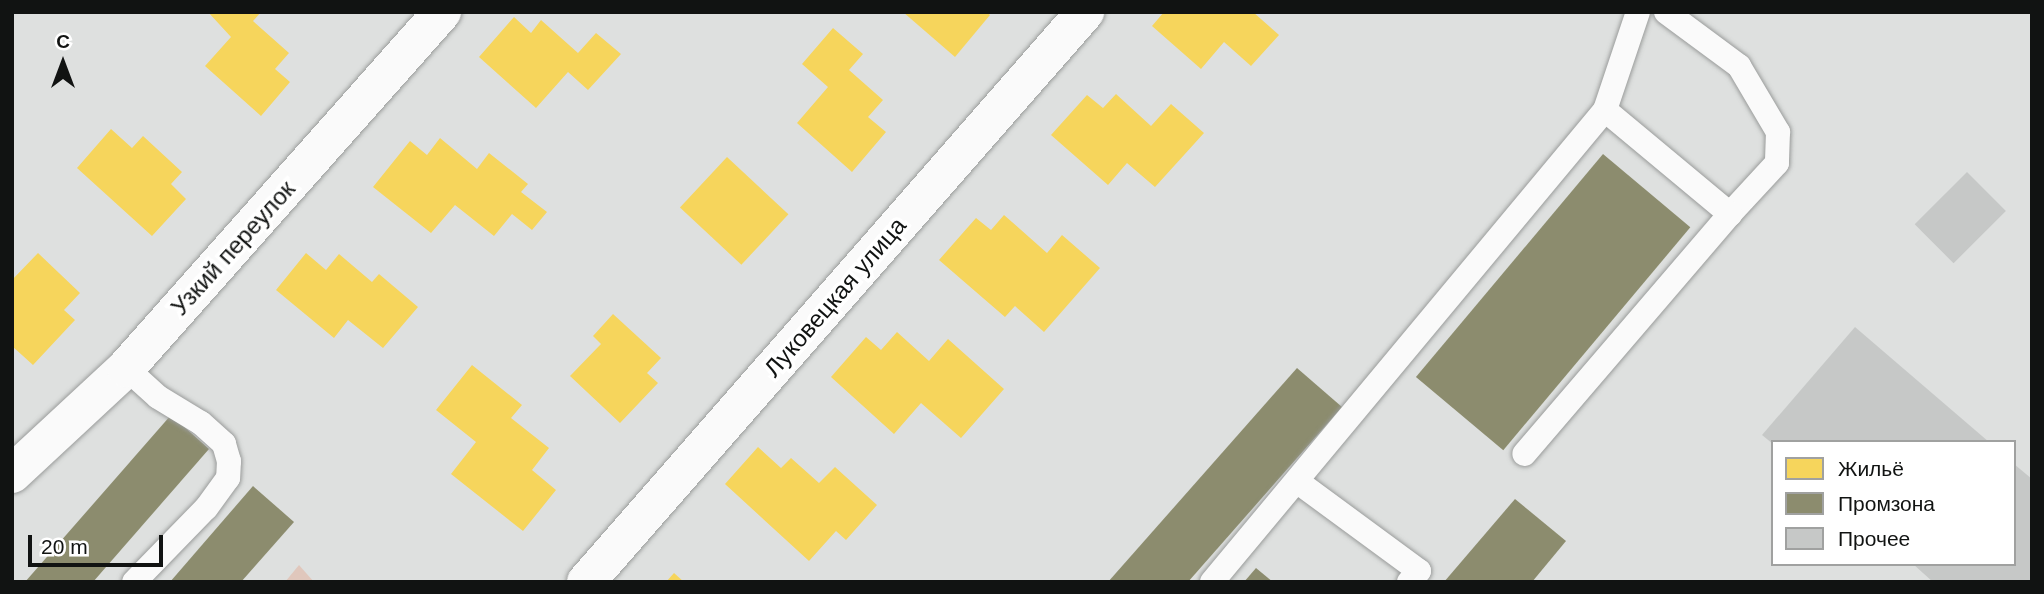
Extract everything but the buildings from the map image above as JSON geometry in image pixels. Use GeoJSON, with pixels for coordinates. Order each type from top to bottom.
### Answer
{"type":"FeatureCollection","features":[{"type":"Feature","properties":{"kind":"street","name":"Узкий переулок"},"geometry":{"type":"LineString","coordinates":[[12,474],[126,369],[442,12]]}},
{"type":"Feature","properties":{"kind":"street","name":"Луковецкая улица"},"geometry":{"type":"LineString","coordinates":[[586,582],[1086,12]]}},
{"type":"Feature","properties":{"kind":"lane"},"geometry":{"type":"LineString","coordinates":[[1212,582],[1298,482],[1605,110],[1637,12]]}},
{"type":"Feature","properties":{"kind":"lane"},"geometry":{"type":"LineString","coordinates":[[1524,454],[1777,163],[1778,132],[1739,66],[1666,12]]}},
{"type":"Feature","properties":{"kind":"lane"},"geometry":{"type":"LineString","coordinates":[[1605,110],[1730,214]]}},
{"type":"Feature","properties":{"kind":"lane"},"geometry":{"type":"LineString","coordinates":[[126,369],[158,397],[209,430],[224,444],[229,461],[228,478],[206,508],[134,582]]}},
{"type":"Feature","properties":{"kind":"lane"},"geometry":{"type":"LineString","coordinates":[[1298,482],[1419,571],[1409,582]]}},
{"type":"Feature","properties":{"kind":"shaded area"},"geometry":{"type":"Polygon","coordinates":[[[299,565],[314,582],[285,582],[299,565]]]}}]}
